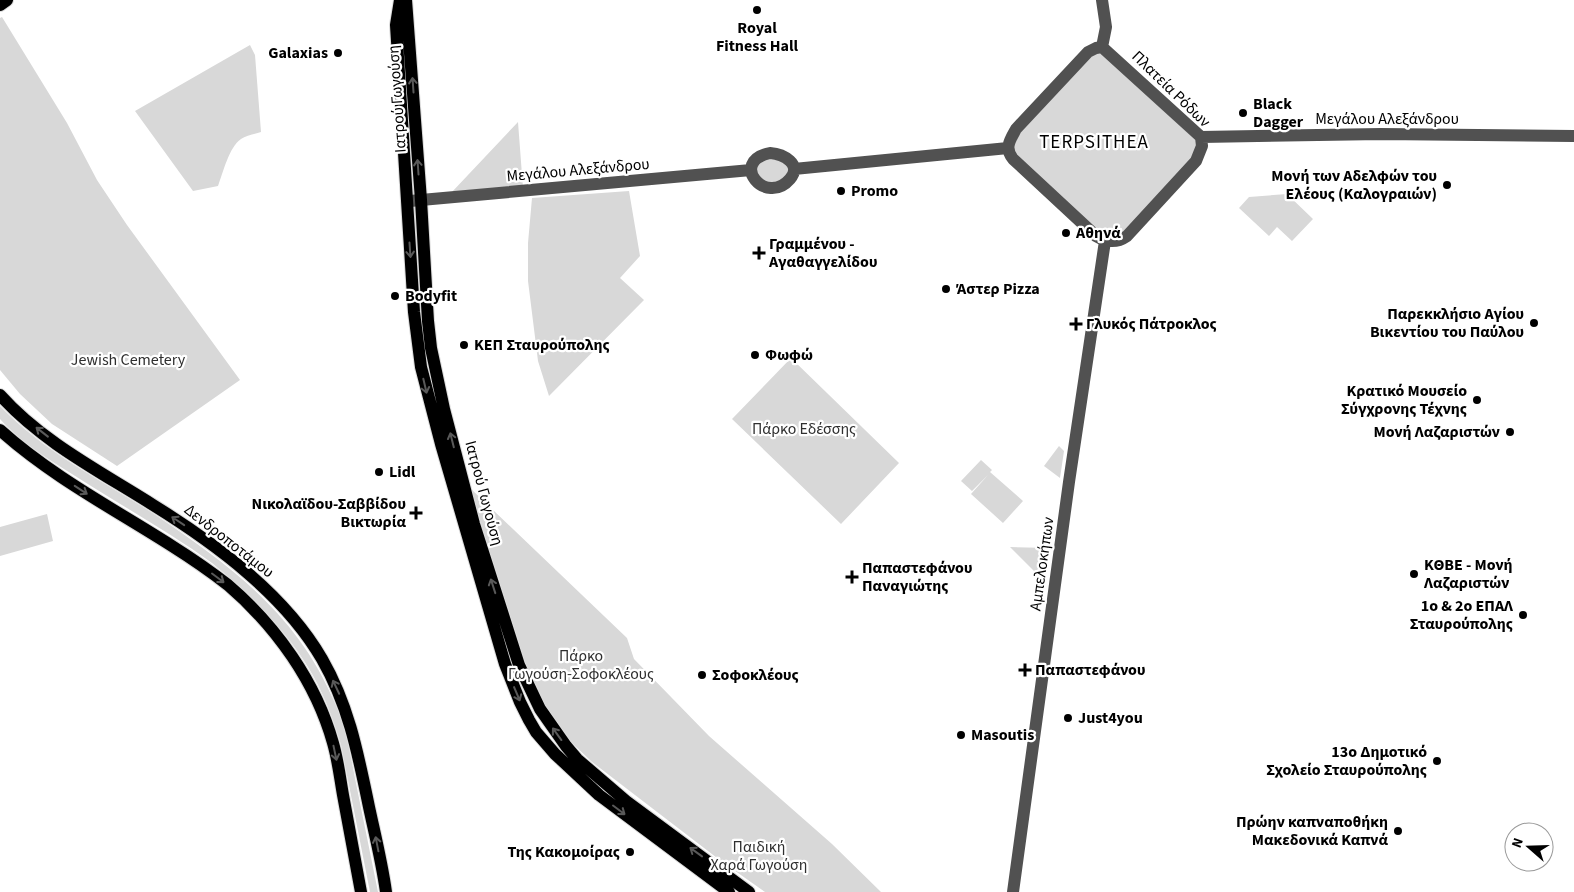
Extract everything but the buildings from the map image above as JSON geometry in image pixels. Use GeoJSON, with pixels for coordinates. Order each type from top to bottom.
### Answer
{"type":"FeatureCollection","features":[{"type":"Feature","properties":{"kind":"main road"},"geometry":{"type":"LineString","coordinates":[[0,5],[7,0]]}},
{"type":"Feature","properties":{"kind":"main road","name":"Ιατρού Γωγούση"},"geometry":{"type":"LineString","coordinates":[[400,0],[396,25],[414,318],[419,359],[424,384],[456,498],[510,679],[529,720],[541,737],[581,780],[729,892]]}},
{"type":"Feature","properties":{"kind":"main road","name":"Ιατρού Γωγούση"},"geometry":{"type":"LineString","coordinates":[[406,0],[428,321],[438,382],[476,531],[519,665],[528,686],[550,723],[578,759],[626,801],[749,892]]}},
{"type":"Feature","properties":{"kind":"main road","name":"Δενδροποτάμου"},"geometry":{"type":"LineString","coordinates":[[0,395],[23,417],[64,449],[178,520],[232,560],[266,590],[304,632],[327,668],[350,723],[386,892]]}},
{"type":"Feature","properties":{"kind":"main road"},"geometry":{"type":"LineString","coordinates":[[0,430],[48,468],[172,546],[217,577],[246,603],[284,645],[310,687],[333,742],[361,892]]}},
{"type":"Feature","properties":{"kind":"street"},"geometry":{"type":"LineString","coordinates":[[1102,0],[1106,27],[1102,47],[1088,52],[1016,129],[1008,148],[1010,154],[1020,166],[1096,236],[1105,241]]}},
{"type":"Feature","properties":{"kind":"street","name":"Πλατεία Ρόδων"},"geometry":{"type":"LineString","coordinates":[[1102,47],[1200,137],[1202,146],[1194,163],[1125,238],[1105,241]]}},
{"type":"Feature","properties":{"kind":"street","name":"Μεγάλου Αλεξάνδρου"},"geometry":{"type":"LineString","coordinates":[[1200,137],[1374,134],[1574,136]]}},
{"type":"Feature","properties":{"kind":"street"},"geometry":{"type":"LineString","coordinates":[[794,169],[1008,148]]}},
{"type":"Feature","properties":{"kind":"street"},"geometry":{"type":"LineString","coordinates":[[770,153],[788,158],[793,164],[794,169],[793,176],[787,183],[776,188],[757,183],[752,176],[751,170],[755,160],[764,154],[770,153]]}},
{"type":"Feature","properties":{"kind":"street","name":"Μεγάλου Αλεξάνδρου"},"geometry":{"type":"LineString","coordinates":[[407,202],[751,170]]}},
{"type":"Feature","properties":{"kind":"street","name":"Αμπελοκήπων"},"geometry":{"type":"LineString","coordinates":[[1013,892],[1069,482],[1105,241]]}},
{"type":"Feature","properties":{"kind":"green space","name":"Jewish Cemetery"},"geometry":{"type":"Polygon","coordinates":[[[2,17],[67,123],[97,180],[127,225],[240,380],[117,466],[52,424],[20,394],[0,370],[0,18],[2,17]]]}},
{"type":"Feature","properties":{"kind":"green space"},"geometry":{"type":"Polygon","coordinates":[[[250,45],[255,55],[261,132],[245,136],[233,148],[218,186],[193,191],[135,111],[250,45]]]}},
{"type":"Feature","properties":{"kind":"green space"},"geometry":{"type":"Polygon","coordinates":[[[1096,48],[1202,146],[1125,238],[1105,241],[1008,148],[1009,141],[1096,48]]]}},
{"type":"Feature","properties":{"kind":"green space"},"geometry":{"type":"Polygon","coordinates":[[[518,122],[523,188],[451,193],[518,122]]]}},
{"type":"Feature","properties":{"kind":"green space"},"geometry":{"type":"Polygon","coordinates":[[[765,159],[783,160],[790,169],[784,179],[770,183],[757,176],[757,167],[765,159]]]}},
{"type":"Feature","properties":{"kind":"green space"},"geometry":{"type":"Polygon","coordinates":[[[629,191],[640,256],[620,278],[644,300],[549,396],[538,361],[528,281],[528,243],[532,198],[629,191]]]}},
{"type":"Feature","properties":{"kind":"green space"},"geometry":{"type":"Polygon","coordinates":[[[1287,194],[1313,219],[1292,241],[1277,227],[1269,236],[1239,208],[1249,197],[1287,194]]]}},
{"type":"Feature","properties":{"kind":"green space","name":"Πάρκο Εδέσσης"},"geometry":{"type":"Polygon","coordinates":[[[791,358],[899,463],[841,524],[732,419],[791,358]]]}},
{"type":"Feature","properties":{"kind":"green space"},"geometry":{"type":"Polygon","coordinates":[[[0,406],[35,438],[154,514],[209,552],[259,594],[301,642],[319,670],[342,722],[351,755],[378,892],[370,892],[341,745],[334,723],[318,684],[297,650],[249,596],[212,563],[32,447],[0,419],[0,406]]]}},
{"type":"Feature","properties":{"kind":"green space"},"geometry":{"type":"Polygon","coordinates":[[[1059,446],[1064,451],[1060,478],[1044,466],[1059,446]]]}},
{"type":"Feature","properties":{"kind":"green space"},"geometry":{"type":"Polygon","coordinates":[[[981,460],[992,470],[990,472],[1023,501],[1003,523],[971,494],[988,475],[972,491],[961,481],[981,460]]]}},
{"type":"Feature","properties":{"kind":"green space","name":"Πάρκο Γωγούση-Σοφοκλέους"},"geometry":{"type":"Polygon","coordinates":[[[470,488],[627,638],[634,659],[709,736],[832,844],[881,892],[765,892],[721,861],[592,762],[571,742],[557,725],[531,681],[470,488]]]}},
{"type":"Feature","properties":{"kind":"green space"},"geometry":{"type":"Polygon","coordinates":[[[47,514],[53,541],[0,556],[0,527],[47,514]]]}},
{"type":"Feature","properties":{"kind":"green space"},"geometry":{"type":"Polygon","coordinates":[[[1010,547],[1049,548],[1046,567],[1034,571],[1010,547]]]}},
{"type":"Feature","properties":{"kind":"place","name":"Royal Fitness Hall"},"geometry":{"type":"Point","coordinates":[757,10]}},
{"type":"Feature","properties":{"kind":"place","name":"Galaxias"},"geometry":{"type":"Point","coordinates":[338,53]}},
{"type":"Feature","properties":{"kind":"place","name":"Black Dagger"},"geometry":{"type":"Point","coordinates":[1243,113]}},
{"type":"Feature","properties":{"kind":"place","name":"Μονή των Αδελφών του Ελέους (Καλογραιών)"},"geometry":{"type":"Point","coordinates":[1447,185]}},
{"type":"Feature","properties":{"kind":"place","name":"Promo"},"geometry":{"type":"Point","coordinates":[841,191]}},
{"type":"Feature","properties":{"kind":"place","name":"Αθηνά"},"geometry":{"type":"Point","coordinates":[1066,233]}},
{"type":"Feature","properties":{"kind":"place","name":"Γραμμένου - Αγαθαγγελίδου"},"geometry":{"type":"Point","coordinates":[759,253]}},
{"type":"Feature","properties":{"kind":"place","name":"Άστερ Pizza"},"geometry":{"type":"Point","coordinates":[946,289]}},
{"type":"Feature","properties":{"kind":"place","name":"Bodyfit"},"geometry":{"type":"Point","coordinates":[395,296]}},
{"type":"Feature","properties":{"kind":"place","name":"Παρεκκλήσιο Αγίου Βικεντίου του Παύλου"},"geometry":{"type":"Point","coordinates":[1534,323]}},
{"type":"Feature","properties":{"kind":"place","name":"Γλυκός Πάτροκλος"},"geometry":{"type":"Point","coordinates":[1076,324]}},
{"type":"Feature","properties":{"kind":"place","name":"ΚΕΠ Σταυρούπολης"},"geometry":{"type":"Point","coordinates":[464,345]}},
{"type":"Feature","properties":{"kind":"place","name":"Φωφώ"},"geometry":{"type":"Point","coordinates":[755,355]}},
{"type":"Feature","properties":{"kind":"place","name":"Κρατικό Μουσείο Σύγχρονης Τέχνης"},"geometry":{"type":"Point","coordinates":[1477,400]}},
{"type":"Feature","properties":{"kind":"place","name":"Μονή Λαζαριστών"},"geometry":{"type":"Point","coordinates":[1510,432]}},
{"type":"Feature","properties":{"kind":"place","name":"Lidl"},"geometry":{"type":"Point","coordinates":[379,472]}},
{"type":"Feature","properties":{"kind":"place","name":"Νικολαϊδου-Σαββίδου Βικτωρία"},"geometry":{"type":"Point","coordinates":[416,513]}},
{"type":"Feature","properties":{"kind":"place","name":"ΚΘΒΕ - Μονή Λαζαριστών"},"geometry":{"type":"Point","coordinates":[1414,574]}},
{"type":"Feature","properties":{"kind":"place","name":"Παπαστεφάνου Παναγιώτης"},"geometry":{"type":"Point","coordinates":[852,577]}},
{"type":"Feature","properties":{"kind":"place","name":"1ο & 2ο ΕΠΑΛ Σταυρούπολης"},"geometry":{"type":"Point","coordinates":[1523,615]}},
{"type":"Feature","properties":{"kind":"place","name":"Παπαστεφάνου"},"geometry":{"type":"Point","coordinates":[1025,670]}},
{"type":"Feature","properties":{"kind":"place","name":"Σοφοκλέους"},"geometry":{"type":"Point","coordinates":[702,675]}},
{"type":"Feature","properties":{"kind":"place","name":"Just4you"},"geometry":{"type":"Point","coordinates":[1068,718]}},
{"type":"Feature","properties":{"kind":"place","name":"Masoutis"},"geometry":{"type":"Point","coordinates":[961,735]}},
{"type":"Feature","properties":{"kind":"place","name":"13ο Δημοτικό Σχολείο Σταυρούπολης"},"geometry":{"type":"Point","coordinates":[1437,761]}},
{"type":"Feature","properties":{"kind":"place","name":"Πρώην καπναποθήκη Μακεδονικά Καπνά"},"geometry":{"type":"Point","coordinates":[1398,831]}},
{"type":"Feature","properties":{"kind":"place","name":"Της Κακομοίρας"},"geometry":{"type":"Point","coordinates":[630,852]}},
{"type":"Feature","properties":{"kind":"district","name":"TERPSITHEA"},"geometry":{"type":"Point","coordinates":[1094,142]}},
{"type":"Feature","properties":{"kind":"park label","name":"Παιδική Χαρά Γωγούση"},"geometry":{"type":"Point","coordinates":[759,856]}}]}
